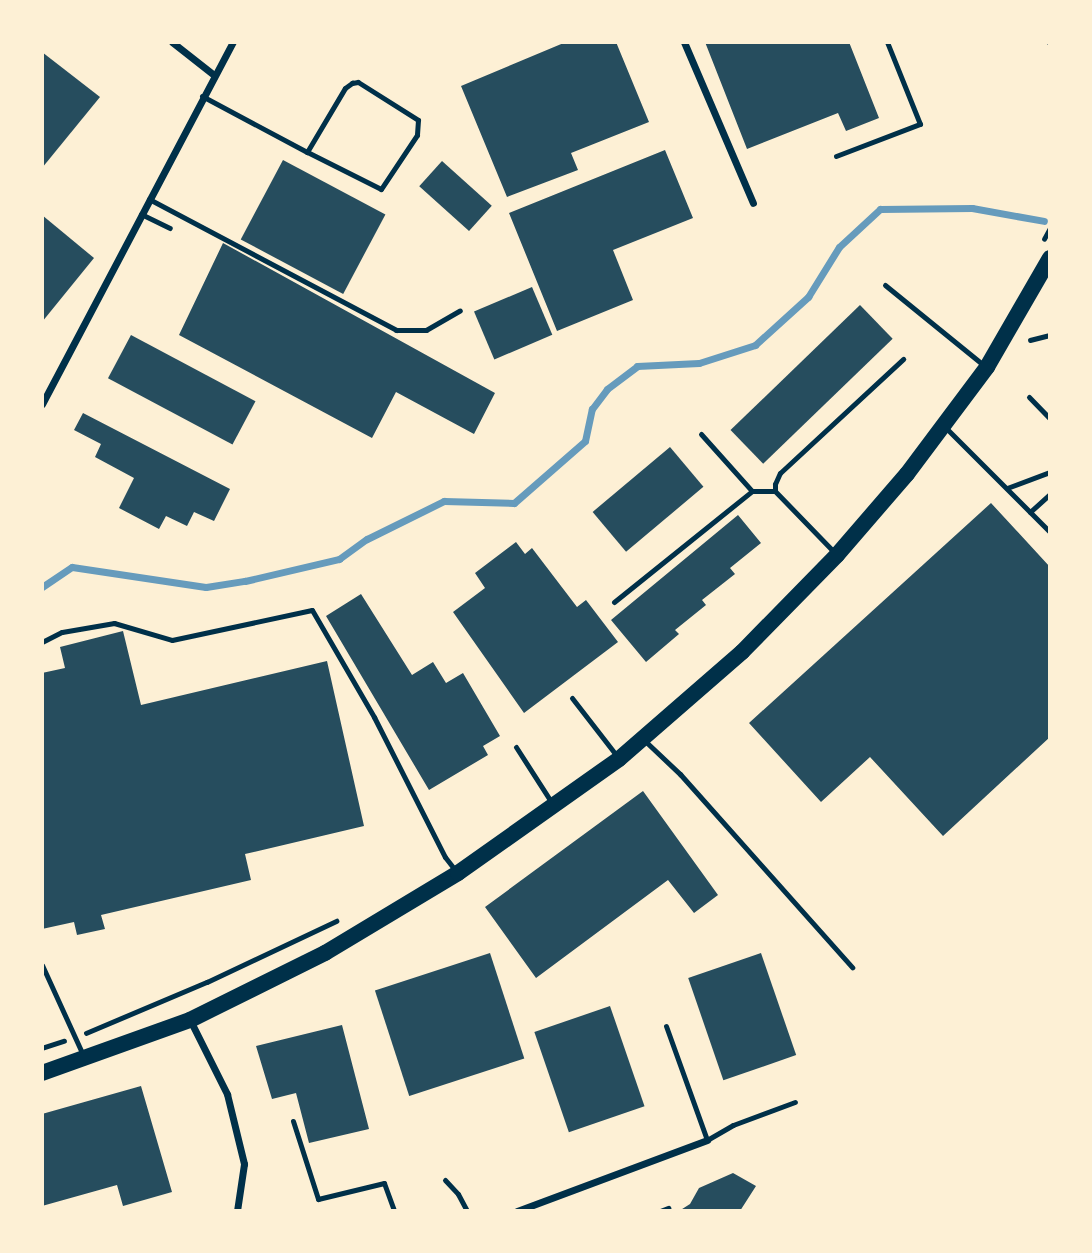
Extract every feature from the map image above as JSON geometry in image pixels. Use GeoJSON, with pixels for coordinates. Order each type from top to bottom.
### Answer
{"type":"FeatureCollection","features":[{"type":"Feature","properties":{"kind":"main road"},"geometry":{"type":"LineString","coordinates":[[42,1073],[190,1020],[325,953],[458,873],[619,759],[742,652],[837,555],[944,425],[987,367],[1050,258]]}},
{"type":"Feature","properties":{"kind":"street"},"geometry":{"type":"LineString","coordinates":[[172,42],[214,75]]}},
{"type":"Feature","properties":{"kind":"street"},"geometry":{"type":"LineString","coordinates":[[42,404],[202,96],[233,42]]}},
{"type":"Feature","properties":{"kind":"street"},"geometry":{"type":"LineString","coordinates":[[684,42],[753,203]]}},
{"type":"Feature","properties":{"kind":"street"},"geometry":{"type":"LineString","coordinates":[[190,1020],[227,1094],[244,1164],[237,1211]]}},
{"type":"Feature","properties":{"kind":"street"},"geometry":{"type":"LineString","coordinates":[[517,1211],[707,1140]]}},
{"type":"Feature","properties":{"kind":"lane"},"geometry":{"type":"LineString","coordinates":[[836,156],[920,124],[887,42]]}},
{"type":"Feature","properties":{"kind":"lane"},"geometry":{"type":"LineString","coordinates":[[202,96],[307,152],[381,189],[417,135],[418,120],[358,82],[352,83],[345,88],[307,152]]}},
{"type":"Feature","properties":{"kind":"lane"},"geometry":{"type":"LineString","coordinates":[[149,199],[396,330],[426,330],[460,310]]}},
{"type":"Feature","properties":{"kind":"lane"},"geometry":{"type":"LineString","coordinates":[[141,214],[170,228]]}},
{"type":"Feature","properties":{"kind":"lane"},"geometry":{"type":"LineString","coordinates":[[885,285],[987,367]]}},
{"type":"Feature","properties":{"kind":"lane"},"geometry":{"type":"LineString","coordinates":[[775,491],[780,473],[903,359]]}},
{"type":"Feature","properties":{"kind":"lane"},"geometry":{"type":"LineString","coordinates":[[1029,397],[1050,419]]}},
{"type":"Feature","properties":{"kind":"lane"},"geometry":{"type":"LineString","coordinates":[[944,425],[1050,532]]}},
{"type":"Feature","properties":{"kind":"lane"},"geometry":{"type":"LineString","coordinates":[[701,434],[752,492]]}},
{"type":"Feature","properties":{"kind":"lane"},"geometry":{"type":"LineString","coordinates":[[1007,488],[1050,472]]}},
{"type":"Feature","properties":{"kind":"lane"},"geometry":{"type":"LineString","coordinates":[[614,602],[752,492],[775,491],[837,555]]}},
{"type":"Feature","properties":{"kind":"lane"},"geometry":{"type":"LineString","coordinates":[[1030,512],[1050,494]]}},
{"type":"Feature","properties":{"kind":"lane"},"geometry":{"type":"LineString","coordinates":[[42,642],[62,632],[114,623],[172,640],[312,610],[374,717],[444,857],[458,873]]}},
{"type":"Feature","properties":{"kind":"lane"},"geometry":{"type":"LineString","coordinates":[[572,698],[619,759]]}},
{"type":"Feature","properties":{"kind":"lane"},"geometry":{"type":"LineString","coordinates":[[643,738],[680,774],[852,967]]}},
{"type":"Feature","properties":{"kind":"lane"},"geometry":{"type":"LineString","coordinates":[[516,747],[554,806]]}},
{"type":"Feature","properties":{"kind":"lane"},"geometry":{"type":"LineString","coordinates":[[42,965],[84,1058]]}},
{"type":"Feature","properties":{"kind":"lane"},"geometry":{"type":"LineString","coordinates":[[666,1026],[707,1140],[733,1125],[795,1102]]}},
{"type":"Feature","properties":{"kind":"lane"},"geometry":{"type":"LineString","coordinates":[[293,1121],[318,1199],[384,1183],[394,1211]]}},
{"type":"Feature","properties":{"kind":"lane"},"geometry":{"type":"LineString","coordinates":[[445,1180],[458,1194],[467,1211]]}},
{"type":"Feature","properties":{"kind":"lane"},"geometry":{"type":"LineString","coordinates":[[660,1211],[668,1208]]}},
{"type":"Feature","properties":{"kind":"path"},"geometry":{"type":"LineString","coordinates":[[1030,340],[1050,335]]}},
{"type":"Feature","properties":{"kind":"path"},"geometry":{"type":"LineString","coordinates":[[42,1048],[76,1037],[207,982],[340,919]]}},
{"type":"Feature","properties":{"kind":"building"},"geometry":{"type":"Polygon","coordinates":[[[566,42],[616,42],[649,122],[571,153],[578,170],[507,197],[461,86],[566,42]]]}},
{"type":"Feature","properties":{"kind":"building"},"geometry":{"type":"Polygon","coordinates":[[[705,42],[849,42],[879,118],[846,131],[838,113],[747,149],[705,42]]]}},
{"type":"Feature","properties":{"kind":"building"},"geometry":{"type":"Polygon","coordinates":[[[42,52],[100,97],[42,168],[42,52]]]}},
{"type":"Feature","properties":{"kind":"building"},"geometry":{"type":"Polygon","coordinates":[[[665,150],[693,218],[613,250],[633,300],[557,331],[509,213],[665,150]]]}},
{"type":"Feature","properties":{"kind":"building"},"geometry":{"type":"Polygon","coordinates":[[[283,160],[385,214],[343,294],[241,239],[283,160]]]}},
{"type":"Feature","properties":{"kind":"building"},"geometry":{"type":"Polygon","coordinates":[[[442,161],[492,206],[469,231],[419,186],[442,161]]]}},
{"type":"Feature","properties":{"kind":"building"},"geometry":{"type":"Polygon","coordinates":[[[42,215],[94,258],[42,322],[42,215]]]}},
{"type":"Feature","properties":{"kind":"building"},"geometry":{"type":"Polygon","coordinates":[[[223,243],[495,393],[474,434],[396,392],[372,438],[179,335],[223,243]]]}},
{"type":"Feature","properties":{"kind":"building"},"geometry":{"type":"Polygon","coordinates":[[[532,287],[552,335],[494,359],[474,312],[532,287]]]}},
{"type":"Feature","properties":{"kind":"building"},"geometry":{"type":"Polygon","coordinates":[[[860,305],[893,339],[763,464],[731,430],[860,305]]]}},
{"type":"Feature","properties":{"kind":"building"},"geometry":{"type":"Polygon","coordinates":[[[131,335],[255,401],[232,444],[108,378],[131,335]]]}},
{"type":"Feature","properties":{"kind":"building"},"geometry":{"type":"Polygon","coordinates":[[[83,413],[230,489],[214,521],[194,512],[187,526],[166,516],[159,529],[119,508],[134,478],[95,457],[101,444],[74,430],[83,413]]]}},
{"type":"Feature","properties":{"kind":"building"},"geometry":{"type":"Polygon","coordinates":[[[670,447],[703,487],[626,552],[593,512],[670,447]]]}},
{"type":"Feature","properties":{"kind":"building"},"geometry":{"type":"Polygon","coordinates":[[[991,503],[1050,567],[1050,737],[943,836],[870,757],[821,802],[749,723],[991,503]]]}},
{"type":"Feature","properties":{"kind":"building"},"geometry":{"type":"Polygon","coordinates":[[[738,515],[761,543],[730,568],[735,574],[702,600],[706,605],[675,630],[679,634],[646,662],[611,620],[738,515]]]}},
{"type":"Feature","properties":{"kind":"building"},"geometry":{"type":"Polygon","coordinates":[[[516,542],[525,554],[532,548],[577,607],[586,600],[618,642],[524,713],[453,612],[485,588],[475,573],[516,542]]]}},
{"type":"Feature","properties":{"kind":"building"},"geometry":{"type":"Polygon","coordinates":[[[361,594],[412,675],[433,662],[446,683],[463,673],[500,736],[483,746],[488,755],[429,790],[326,616],[361,594]]]}},
{"type":"Feature","properties":{"kind":"building"},"geometry":{"type":"Polygon","coordinates":[[[123,631],[141,705],[327,661],[364,826],[245,854],[251,880],[101,915],[105,929],[77,935],[74,922],[42,929],[42,673],[65,668],[60,647],[123,631]]]}},
{"type":"Feature","properties":{"kind":"building"},"geometry":{"type":"Polygon","coordinates":[[[643,791],[718,895],[694,913],[668,880],[536,978],[485,907],[643,791]]]}},
{"type":"Feature","properties":{"kind":"building"},"geometry":{"type":"Polygon","coordinates":[[[490,953],[524,1059],[409,1096],[375,990],[490,953]]]}},
{"type":"Feature","properties":{"kind":"building"},"geometry":{"type":"Polygon","coordinates":[[[761,953],[796,1055],[723,1080],[688,978],[761,953]]]}},
{"type":"Feature","properties":{"kind":"building"},"geometry":{"type":"Polygon","coordinates":[[[610,1006],[645,1106],[569,1132],[534,1032],[610,1006]]]}},
{"type":"Feature","properties":{"kind":"building"},"geometry":{"type":"Polygon","coordinates":[[[342,1025],[369,1129],[309,1143],[296,1093],[272,1099],[256,1046],[342,1025]]]}},
{"type":"Feature","properties":{"kind":"building"},"geometry":{"type":"Polygon","coordinates":[[[141,1086],[172,1192],[123,1206],[117,1185],[42,1206],[42,1114],[141,1086]]]}},
{"type":"Feature","properties":{"kind":"building"},"geometry":{"type":"Polygon","coordinates":[[[733,1173],[756,1186],[740,1211],[679,1211],[690,1204],[699,1188],[733,1173]]]}},
{"type":"Feature","properties":{"kind":"waterway"},"geometry":{"type":"LineString","coordinates":[[42,587],[72,567],[206,587],[245,581],[339,559],[367,539],[444,501],[514,503],[585,441],[592,409],[607,389],[637,366],[699,363],[755,345],[808,297],[839,247],[880,209],[972,208],[1044,221]]}}]}
